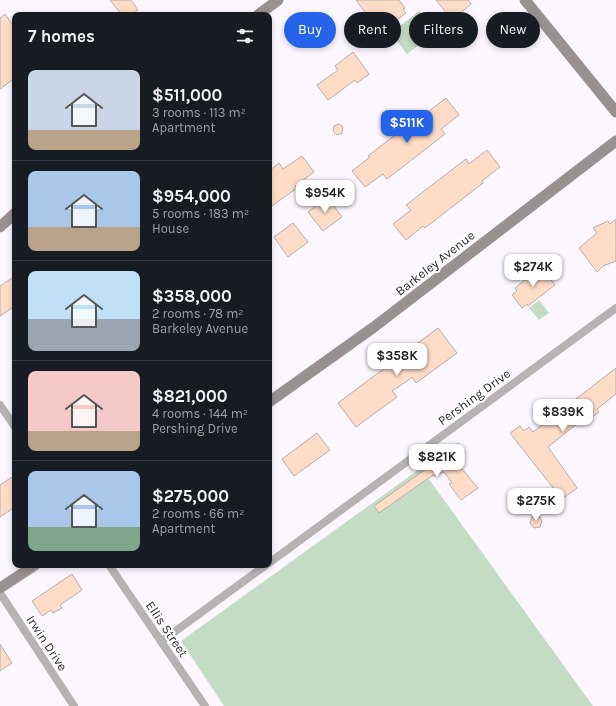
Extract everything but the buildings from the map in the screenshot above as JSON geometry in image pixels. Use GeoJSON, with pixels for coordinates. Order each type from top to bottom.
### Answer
{"type":"FeatureCollection","features":[{"type":"Feature","properties":{"kind":"main road"},"geometry":{"type":"LineString","coordinates":[[262,12],[278,0]]}},
{"type":"Feature","properties":{"kind":"main road"},"geometry":{"type":"LineString","coordinates":[[526,0],[616,112]]}},
{"type":"Feature","properties":{"kind":"main road","name":"Barkeley Avenue"},"geometry":{"type":"LineString","coordinates":[[272,400],[374,327],[616,141]]}},
{"type":"Feature","properties":{"kind":"main road"},"geometry":{"type":"LineString","coordinates":[[0,227],[12,216]]}},
{"type":"Feature","properties":{"kind":"main road"},"geometry":{"type":"LineString","coordinates":[[0,588],[30,568]]}},
{"type":"Feature","properties":{"kind":"street","name":"Pershing Drive"},"geometry":{"type":"LineString","coordinates":[[272,561],[616,308]]}},
{"type":"Feature","properties":{"kind":"street"},"geometry":{"type":"LineString","coordinates":[[0,405],[12,423]]}},
{"type":"Feature","properties":{"kind":"street","name":"Ellis Street"},"geometry":{"type":"LineString","coordinates":[[111,568],[205,706]]}},
{"type":"Feature","properties":{"kind":"street"},"geometry":{"type":"LineString","coordinates":[[162,641],[262,568]]}},
{"type":"Feature","properties":{"kind":"street","name":"Irwin Drive"},"geometry":{"type":"LineString","coordinates":[[0,593],[74,706]]}},
{"type":"Feature","properties":{"kind":"green space"},"geometry":{"type":"Polygon","coordinates":[[[409,19],[409,48],[415,48],[407,54],[401,46],[401,25],[409,19]]]}},
{"type":"Feature","properties":{"kind":"green space"},"geometry":{"type":"Polygon","coordinates":[[[539,300],[549,313],[539,320],[529,308],[539,300]]]}},
{"type":"Feature","properties":{"kind":"green space"},"geometry":{"type":"Polygon","coordinates":[[[421,468],[593,706],[224,706],[181,641],[421,468]]]}}]}
